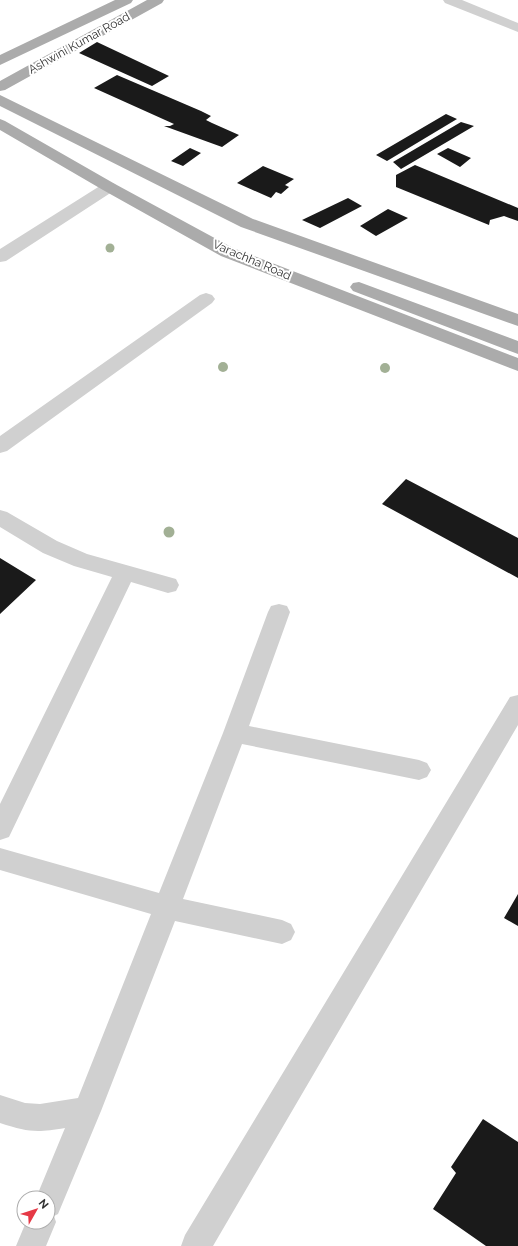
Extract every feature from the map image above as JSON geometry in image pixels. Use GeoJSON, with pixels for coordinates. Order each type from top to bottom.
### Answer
{"type":"FeatureCollection","features":[{"type":"Feature","properties":{"kind":"main road","name":"Ashwini Kumar Road"},"geometry":{"type":"LineString","coordinates":[[0,61],[126,0]]}},
{"type":"Feature","properties":{"kind":"main road","name":"Ashwini Kumar Road"},"geometry":{"type":"LineString","coordinates":[[0,86],[157,0]]}},
{"type":"Feature","properties":{"kind":"main road"},"geometry":{"type":"LineString","coordinates":[[0,100],[247,223],[256,236],[264,242],[517,322]]}},
{"type":"Feature","properties":{"kind":"main road","name":"Varachha Road"},"geometry":{"type":"LineString","coordinates":[[0,124],[109,187],[227,252],[518,365]]}},
{"type":"Feature","properties":{"kind":"main road"},"geometry":{"type":"LineString","coordinates":[[214,245],[238,243],[249,245],[518,348]]}},
{"type":"Feature","properties":{"kind":"street"},"geometry":{"type":"LineString","coordinates":[[450,0],[518,28]]}},
{"type":"Feature","properties":{"kind":"street"},"geometry":{"type":"LineString","coordinates":[[0,257],[109,187]]}},
{"type":"Feature","properties":{"kind":"street"},"geometry":{"type":"LineString","coordinates":[[0,446],[206,299]]}},
{"type":"Feature","properties":{"kind":"street"},"geometry":{"type":"LineString","coordinates":[[0,517],[50,547],[81,560],[168,585]]}},
{"type":"Feature","properties":{"kind":"street"},"geometry":{"type":"LineString","coordinates":[[0,829],[125,573]]}},
{"type":"Feature","properties":{"kind":"street"},"geometry":{"type":"LineString","coordinates":[[54,1190],[87,1111],[235,733],[279,612]]}},
{"type":"Feature","properties":{"kind":"street"},"geometry":{"type":"LineString","coordinates":[[196,1246],[518,704]]}},
{"type":"Feature","properties":{"kind":"street"},"geometry":{"type":"LineString","coordinates":[[235,733],[419,770]]}},
{"type":"Feature","properties":{"kind":"street"},"geometry":{"type":"LineString","coordinates":[[0,859],[166,907],[282,932]]}},
{"type":"Feature","properties":{"kind":"street"},"geometry":{"type":"LineString","coordinates":[[0,1109],[25,1117],[40,1118],[87,1111]]}},
{"type":"Feature","properties":{"kind":"street"},"geometry":{"type":"LineString","coordinates":[[30,1246],[37,1230]]}},
{"type":"Feature","properties":{"kind":"building"},"geometry":{"type":"Polygon","coordinates":[[[97,42],[169,76],[152,86],[79,53],[97,42]]]}},
{"type":"Feature","properties":{"kind":"building"},"geometry":{"type":"Polygon","coordinates":[[[117,75],[201,111],[211,116],[206,120],[239,135],[222,147],[164,126],[174,124],[94,88],[117,75]]]}},
{"type":"Feature","properties":{"kind":"building"},"geometry":{"type":"Polygon","coordinates":[[[446,114],[457,119],[387,161],[376,155],[446,114]]]}},
{"type":"Feature","properties":{"kind":"building"},"geometry":{"type":"Polygon","coordinates":[[[461,122],[474,126],[401,169],[393,162],[461,122]]]}},
{"type":"Feature","properties":{"kind":"building"},"geometry":{"type":"Polygon","coordinates":[[[190,148],[201,153],[183,166],[171,161],[190,148]]]}},
{"type":"Feature","properties":{"kind":"building"},"geometry":{"type":"Polygon","coordinates":[[[448,148],[471,158],[460,167],[437,154],[448,148]]]}},
{"type":"Feature","properties":{"kind":"building"},"geometry":{"type":"Polygon","coordinates":[[[415,165],[518,208],[518,221],[504,216],[490,220],[489,225],[396,187],[396,175],[415,165]]]}},
{"type":"Feature","properties":{"kind":"building"},"geometry":{"type":"Polygon","coordinates":[[[263,166],[294,179],[285,185],[289,187],[281,194],[276,192],[271,198],[237,183],[263,166]]]}},
{"type":"Feature","properties":{"kind":"building"},"geometry":{"type":"Polygon","coordinates":[[[348,198],[362,206],[320,228],[302,220],[348,198]]]}},
{"type":"Feature","properties":{"kind":"building"},"geometry":{"type":"Polygon","coordinates":[[[388,209],[408,218],[376,236],[360,226],[388,209]]]}},
{"type":"Feature","properties":{"kind":"building"},"geometry":{"type":"Polygon","coordinates":[[[406,479],[518,538],[518,578],[382,504],[406,479]]]}},
{"type":"Feature","properties":{"kind":"building"},"geometry":{"type":"Polygon","coordinates":[[[0,558],[36,580],[0,614],[0,558]]]}},
{"type":"Feature","properties":{"kind":"building"},"geometry":{"type":"Polygon","coordinates":[[[518,894],[518,926],[504,918],[518,894]]]}},
{"type":"Feature","properties":{"kind":"building"},"geometry":{"type":"Polygon","coordinates":[[[483,1119],[518,1142],[518,1246],[486,1246],[433,1209],[456,1173],[451,1167],[483,1119]]]}}]}
